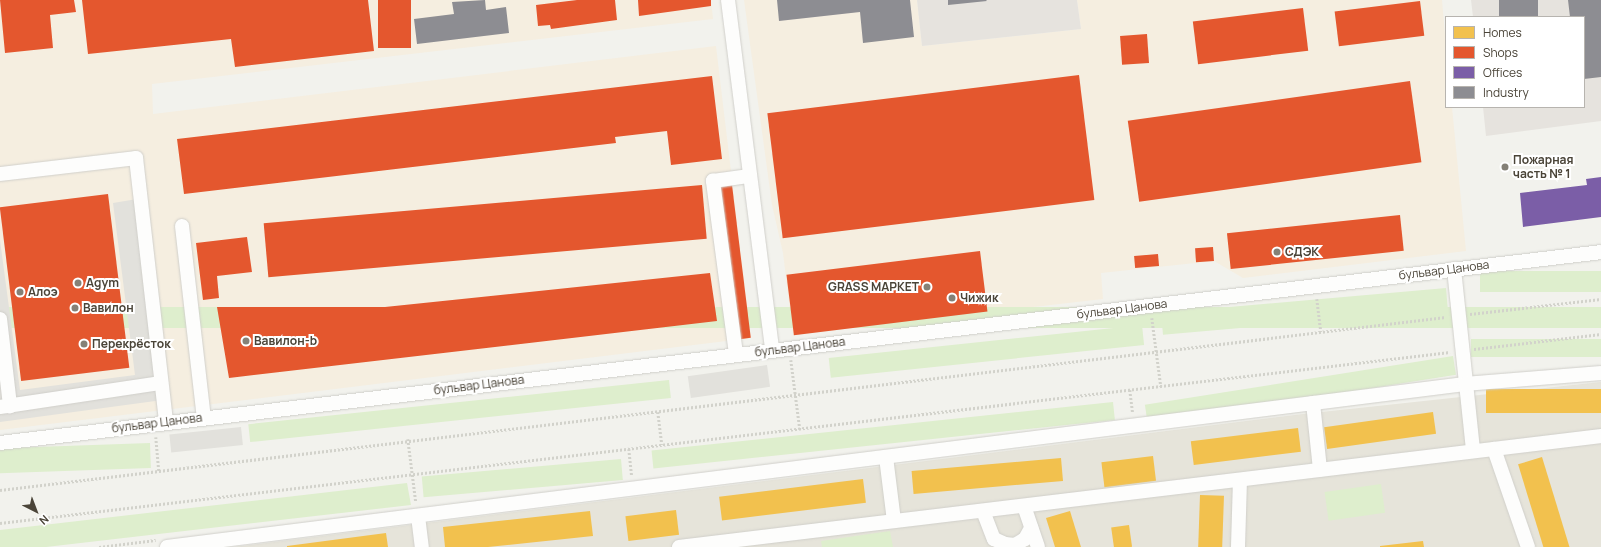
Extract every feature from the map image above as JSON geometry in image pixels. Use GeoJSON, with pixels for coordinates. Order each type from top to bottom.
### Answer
{"type":"FeatureCollection","features":[{"type":"Feature","properties":{"kind":"street"},"geometry":{"type":"LineString","coordinates":[[728,0],[772,350]]}},
{"type":"Feature","properties":{"kind":"street"},"geometry":{"type":"LineString","coordinates":[[0,174],[136,158],[166,422]]}},
{"type":"Feature","properties":{"kind":"street"},"geometry":{"type":"LineString","coordinates":[[736,354],[713,181],[750,176]]}},
{"type":"Feature","properties":{"kind":"street"},"geometry":{"type":"LineString","coordinates":[[182,226],[204,418]]}},
{"type":"Feature","properties":{"kind":"street","name":"бульвар Цанова"},"geometry":{"type":"LineString","coordinates":[[0,442],[1601,252]]}},
{"type":"Feature","properties":{"kind":"street"},"geometry":{"type":"LineString","coordinates":[[1454,269],[1473,451]]}},
{"type":"Feature","properties":{"kind":"street"},"geometry":{"type":"LineString","coordinates":[[0,319],[5,407],[161,383]]}},
{"type":"Feature","properties":{"kind":"street"},"geometry":{"type":"LineString","coordinates":[[167,547],[1465,384],[1601,372]]}},
{"type":"Feature","properties":{"kind":"street"},"geometry":{"type":"LineString","coordinates":[[1313,403],[1320,470]]}},
{"type":"Feature","properties":{"kind":"street"},"geometry":{"type":"LineString","coordinates":[[679,547],[767,542],[894,521],[1601,436]]}},
{"type":"Feature","properties":{"kind":"street"},"geometry":{"type":"LineString","coordinates":[[1494,449],[1528,547]]}},
{"type":"Feature","properties":{"kind":"street"},"geometry":{"type":"LineString","coordinates":[[886,457],[894,521]]}},
{"type":"Feature","properties":{"kind":"street"},"geometry":{"type":"LineString","coordinates":[[1238,547],[1240,480]]}},
{"type":"Feature","properties":{"kind":"street"},"geometry":{"type":"LineString","coordinates":[[1024,506],[1038,547]]}},
{"type":"Feature","properties":{"kind":"street"},"geometry":{"type":"LineString","coordinates":[[983,511],[994,539],[1004,544],[1015,545],[1025,539],[1031,528]]}},
{"type":"Feature","properties":{"kind":"street"},"geometry":{"type":"LineString","coordinates":[[418,516],[422,547]]}},
{"type":"Feature","properties":{"kind":"path"},"geometry":{"type":"LineString","coordinates":[[1316,286],[1321,332]]}},
{"type":"Feature","properties":{"kind":"path"},"geometry":{"type":"LineString","coordinates":[[0,490],[1601,298]]}},
{"type":"Feature","properties":{"kind":"path"},"geometry":{"type":"LineString","coordinates":[[1150,305],[1161,386]]}},
{"type":"Feature","properties":{"kind":"path"},"geometry":{"type":"LineString","coordinates":[[0,523],[1601,334]]}},
{"type":"Feature","properties":{"kind":"path"},"geometry":{"type":"LineString","coordinates":[[790,352],[800,429]]}},
{"type":"Feature","properties":{"kind":"path"},"geometry":{"type":"LineString","coordinates":[[1130,390],[1134,426]]}},
{"type":"Feature","properties":{"kind":"path"},"geometry":{"type":"LineString","coordinates":[[657,411],[662,445]]}},
{"type":"Feature","properties":{"kind":"path"},"geometry":{"type":"LineString","coordinates":[[408,440],[418,516]]}},
{"type":"Feature","properties":{"kind":"path"},"geometry":{"type":"LineString","coordinates":[[629,449],[633,489]]}},
{"type":"Feature","properties":{"kind":"shaded area"},"geometry":{"type":"Polygon","coordinates":[[[0,0],[711,0],[713,19],[152,84],[153,114],[716,46],[751,338],[0,430],[0,0]]]}},
{"type":"Feature","properties":{"kind":"shaded area"},"geometry":{"type":"Polygon","coordinates":[[[744,0],[917,0],[922,46],[1081,29],[1077,0],[1442,0],[1445,34],[1445,108],[1452,108],[1466,251],[1243,278],[1214,261],[1101,273],[1103,299],[793,335],[783,253],[772,205],[744,0]]]}},
{"type":"Feature","properties":{"kind":"shaded area"},"geometry":{"type":"Polygon","coordinates":[[[917,0],[1077,0],[1081,29],[922,46],[917,0]]]}},
{"type":"Feature","properties":{"kind":"shaded area"},"geometry":{"type":"Polygon","coordinates":[[[1471,0],[1601,0],[1601,121],[1486,136],[1483,108],[1585,108],[1585,16],[1473,16],[1471,0]]]}},
{"type":"Feature","properties":{"kind":"shaded area"},"geometry":{"type":"Polygon","coordinates":[[[143,198],[170,399],[0,422],[0,240],[20,390],[135,375],[113,203],[143,198]]]}},
{"type":"Feature","properties":{"kind":"shaded area"},"geometry":{"type":"Polygon","coordinates":[[[767,365],[770,387],[691,398],[688,376],[767,365]]]}},
{"type":"Feature","properties":{"kind":"shaded area"},"geometry":{"type":"Polygon","coordinates":[[[1601,382],[1601,547],[233,547],[1303,414],[1601,382]]]}},
{"type":"Feature","properties":{"kind":"shaded area"},"geometry":{"type":"Polygon","coordinates":[[[241,427],[243,445],[171,452],[169,435],[241,427]]]}},
{"type":"Feature","properties":{"kind":"green space"},"geometry":{"type":"Polygon","coordinates":[[[1480,271],[1601,271],[1601,292],[1480,292],[1480,271]]]}},
{"type":"Feature","properties":{"kind":"green space"},"geometry":{"type":"Polygon","coordinates":[[[1446,288],[1448,310],[1163,335],[1161,313],[1446,288]]]}},
{"type":"Feature","properties":{"kind":"green space"},"geometry":{"type":"Polygon","coordinates":[[[0,307],[1601,307],[1601,328],[0,328],[0,307]]]}},
{"type":"Feature","properties":{"kind":"green space"},"geometry":{"type":"Polygon","coordinates":[[[1142,325],[1144,345],[831,378],[829,358],[1142,325]]]}},
{"type":"Feature","properties":{"kind":"green space"},"geometry":{"type":"Polygon","coordinates":[[[1471,339],[1601,339],[1601,357],[1471,357],[1471,339]]]}},
{"type":"Feature","properties":{"kind":"green space"},"geometry":{"type":"Polygon","coordinates":[[[1453,356],[1456,375],[1148,424],[1145,405],[1453,356]]]}},
{"type":"Feature","properties":{"kind":"green space"},"geometry":{"type":"Polygon","coordinates":[[[669,380],[671,398],[250,442],[248,424],[669,380]]]}},
{"type":"Feature","properties":{"kind":"green space"},"geometry":{"type":"Polygon","coordinates":[[[1113,402],[1115,420],[653,468],[652,451],[1113,402]]]}},
{"type":"Feature","properties":{"kind":"green space"},"geometry":{"type":"Polygon","coordinates":[[[150,443],[151,468],[0,473],[0,448],[150,443]]]}},
{"type":"Feature","properties":{"kind":"green space"},"geometry":{"type":"Polygon","coordinates":[[[621,459],[623,480],[424,497],[422,476],[621,459]]]}},
{"type":"Feature","properties":{"kind":"green space"},"geometry":{"type":"Polygon","coordinates":[[[407,483],[411,505],[46,547],[0,547],[0,530],[407,483]]]}},
{"type":"Feature","properties":{"kind":"green space"},"geometry":{"type":"Polygon","coordinates":[[[1381,484],[1385,513],[1329,521],[1325,492],[1381,484]]]}},
{"type":"Feature","properties":{"kind":"green space"},"geometry":{"type":"Polygon","coordinates":[[[890,531],[893,547],[822,547],[821,541],[890,531]]]}},
{"type":"Feature","properties":{"kind":"building: Homes"},"geometry":{"type":"Polygon","coordinates":[[[1486,389],[1601,389],[1601,413],[1486,413],[1486,389]]]}},
{"type":"Feature","properties":{"kind":"building: Homes"},"geometry":{"type":"Polygon","coordinates":[[[1433,412],[1436,434],[1327,449],[1324,427],[1433,412]]]}},
{"type":"Feature","properties":{"kind":"building: Homes"},"geometry":{"type":"Polygon","coordinates":[[[1298,428],[1301,452],[1194,465],[1191,441],[1298,428]]]}},
{"type":"Feature","properties":{"kind":"building: Homes"},"geometry":{"type":"Polygon","coordinates":[[[1153,456],[1156,481],[1104,487],[1101,462],[1153,456]]]}},
{"type":"Feature","properties":{"kind":"building: Homes"},"geometry":{"type":"Polygon","coordinates":[[[1542,457],[1569,547],[1543,547],[1518,464],[1542,457]]]}},
{"type":"Feature","properties":{"kind":"building: Homes"},"geometry":{"type":"Polygon","coordinates":[[[1061,458],[1063,481],[914,494],[912,471],[1061,458]]]}},
{"type":"Feature","properties":{"kind":"building: Homes"},"geometry":{"type":"Polygon","coordinates":[[[863,479],[866,503],[722,520],[719,497],[863,479]]]}},
{"type":"Feature","properties":{"kind":"building: Homes"},"geometry":{"type":"Polygon","coordinates":[[[1200,495],[1224,496],[1222,547],[1198,547],[1200,495]]]}},
{"type":"Feature","properties":{"kind":"building: Homes"},"geometry":{"type":"Polygon","coordinates":[[[676,510],[679,535],[628,541],[625,516],[676,510]]]}},
{"type":"Feature","properties":{"kind":"building: Homes"},"geometry":{"type":"Polygon","coordinates":[[[590,511],[593,536],[488,547],[445,547],[443,527],[590,511]]]}},
{"type":"Feature","properties":{"kind":"building: Homes"},"geometry":{"type":"Polygon","coordinates":[[[1070,511],[1081,547],[1055,547],[1046,518],[1070,511]]]}},
{"type":"Feature","properties":{"kind":"building: Homes"},"geometry":{"type":"Polygon","coordinates":[[[1129,525],[1132,547],[1114,547],[1111,528],[1129,525]]]}},
{"type":"Feature","properties":{"kind":"building: Homes"},"geometry":{"type":"Polygon","coordinates":[[[386,533],[388,547],[287,547],[287,546],[386,533]]]}},
{"type":"Feature","properties":{"kind":"building: Homes"},"geometry":{"type":"Polygon","coordinates":[[[1423,541],[1424,547],[1380,547],[1380,546],[1423,541]]]}},
{"type":"Feature","properties":{"kind":"building: Shops"},"geometry":{"type":"Polygon","coordinates":[[[0,0],[74,0],[76,12],[50,15],[53,48],[5,53],[0,0]]]}},
{"type":"Feature","properties":{"kind":"building: Shops"},"geometry":{"type":"Polygon","coordinates":[[[82,0],[368,0],[374,51],[235,67],[231,39],[88,54],[82,0]]]}},
{"type":"Feature","properties":{"kind":"building: Shops"},"geometry":{"type":"Polygon","coordinates":[[[378,0],[411,0],[411,48],[378,48],[378,0]]]}},
{"type":"Feature","properties":{"kind":"building: Shops"},"geometry":{"type":"Polygon","coordinates":[[[577,0],[615,0],[617,20],[551,29],[550,25],[538,26],[536,5],[577,0]]]}},
{"type":"Feature","properties":{"kind":"building: Shops"},"geometry":{"type":"Polygon","coordinates":[[[638,0],[711,0],[711,6],[639,16],[638,0]]]}},
{"type":"Feature","properties":{"kind":"building: Shops"},"geometry":{"type":"Polygon","coordinates":[[[1420,1],[1424,36],[1339,46],[1335,11],[1420,1]]]}},
{"type":"Feature","properties":{"kind":"building: Shops"},"geometry":{"type":"Polygon","coordinates":[[[1303,8],[1308,51],[1198,64],[1193,22],[1303,8]]]}},
{"type":"Feature","properties":{"kind":"building: Shops"},"geometry":{"type":"Polygon","coordinates":[[[1147,34],[1149,63],[1122,65],[1120,36],[1147,34]]]}},
{"type":"Feature","properties":{"kind":"building: Shops"},"geometry":{"type":"Polygon","coordinates":[[[1079,75],[1094,200],[783,238],[767,113],[1079,75]]]}},
{"type":"Feature","properties":{"kind":"building: Shops"},"geometry":{"type":"Polygon","coordinates":[[[712,76],[722,159],[671,165],[667,131],[615,137],[616,143],[184,194],[177,139],[712,76]]]}},
{"type":"Feature","properties":{"kind":"building: Shops"},"geometry":{"type":"Polygon","coordinates":[[[1410,81],[1421,162],[1139,202],[1128,121],[1410,81]]]}},
{"type":"Feature","properties":{"kind":"building: Shops"},"geometry":{"type":"Polygon","coordinates":[[[702,185],[707,239],[268,277],[264,223],[702,185]]]}},
{"type":"Feature","properties":{"kind":"building: Shops"},"geometry":{"type":"Polygon","coordinates":[[[732,185],[751,338],[738,339],[719,187],[732,185]]]}},
{"type":"Feature","properties":{"kind":"building: Shops"},"geometry":{"type":"Polygon","coordinates":[[[108,194],[129,368],[21,381],[0,207],[108,194]]]}},
{"type":"Feature","properties":{"kind":"building: Shops"},"geometry":{"type":"Polygon","coordinates":[[[1400,215],[1404,251],[1231,269],[1227,233],[1400,215]]]}},
{"type":"Feature","properties":{"kind":"building: Shops"},"geometry":{"type":"Polygon","coordinates":[[[247,237],[252,272],[217,276],[219,298],[203,300],[196,243],[247,237]]]}},
{"type":"Feature","properties":{"kind":"building: Shops"},"geometry":{"type":"Polygon","coordinates":[[[1213,247],[1214,261],[1196,262],[1195,248],[1213,247]]]}},
{"type":"Feature","properties":{"kind":"building: Shops"},"geometry":{"type":"Polygon","coordinates":[[[980,251],[987,312],[794,335],[786,275],[980,251]]]}},
{"type":"Feature","properties":{"kind":"building: Shops"},"geometry":{"type":"Polygon","coordinates":[[[1158,254],[1159,266],[1135,268],[1134,256],[1158,254]]]}},
{"type":"Feature","properties":{"kind":"building: Shops"},"geometry":{"type":"Polygon","coordinates":[[[710,273],[717,321],[229,378],[217,307],[385,307],[710,273]]]}},
{"type":"Feature","properties":{"kind":"building: Offices"},"geometry":{"type":"Polygon","coordinates":[[[1601,177],[1601,217],[1523,227],[1520,193],[1587,185],[1586,179],[1601,177]]]}},
{"type":"Feature","properties":{"kind":"building: Industry"},"geometry":{"type":"Polygon","coordinates":[[[485,0],[486,10],[506,7],[509,33],[417,44],[414,19],[454,14],[452,2],[485,0]]]}},
{"type":"Feature","properties":{"kind":"building: Industry"},"geometry":{"type":"Polygon","coordinates":[[[777,0],[910,0],[914,37],[863,43],[860,12],[779,21],[777,0]]]}},
{"type":"Feature","properties":{"kind":"building: Industry"},"geometry":{"type":"Polygon","coordinates":[[[948,0],[986,0],[987,1],[948,5],[948,0]]]}},
{"type":"Feature","properties":{"kind":"building: Industry"},"geometry":{"type":"Polygon","coordinates":[[[1499,0],[1538,0],[1538,16],[1499,16],[1499,0]]]}},
{"type":"Feature","properties":{"kind":"building: Industry"},"geometry":{"type":"Polygon","coordinates":[[[1568,0],[1601,0],[1601,77],[1585,79],[1585,16],[1570,16],[1568,0]]]}},
{"type":"Feature","properties":{"kind":"place","name":"Пожарная часть № 1"},"geometry":{"type":"Point","coordinates":[1505,167]}},
{"type":"Feature","properties":{"kind":"place","name":"СДЭК"},"geometry":{"type":"Point","coordinates":[1277,252]}},
{"type":"Feature","properties":{"kind":"place","name":"Agym"},"geometry":{"type":"Point","coordinates":[78,283]}},
{"type":"Feature","properties":{"kind":"place","name":"GRASS МАРКЕТ"},"geometry":{"type":"Point","coordinates":[927,287]}},
{"type":"Feature","properties":{"kind":"place","name":"Алоэ"},"geometry":{"type":"Point","coordinates":[20,292]}},
{"type":"Feature","properties":{"kind":"place","name":"Чижик"},"geometry":{"type":"Point","coordinates":[952,298]}},
{"type":"Feature","properties":{"kind":"place","name":"Вавилон"},"geometry":{"type":"Point","coordinates":[75,308]}},
{"type":"Feature","properties":{"kind":"place","name":"Вавилон-b"},"geometry":{"type":"Point","coordinates":[246,341]}},
{"type":"Feature","properties":{"kind":"place","name":"Перекрёсток"},"geometry":{"type":"Point","coordinates":[84,344]}}]}
